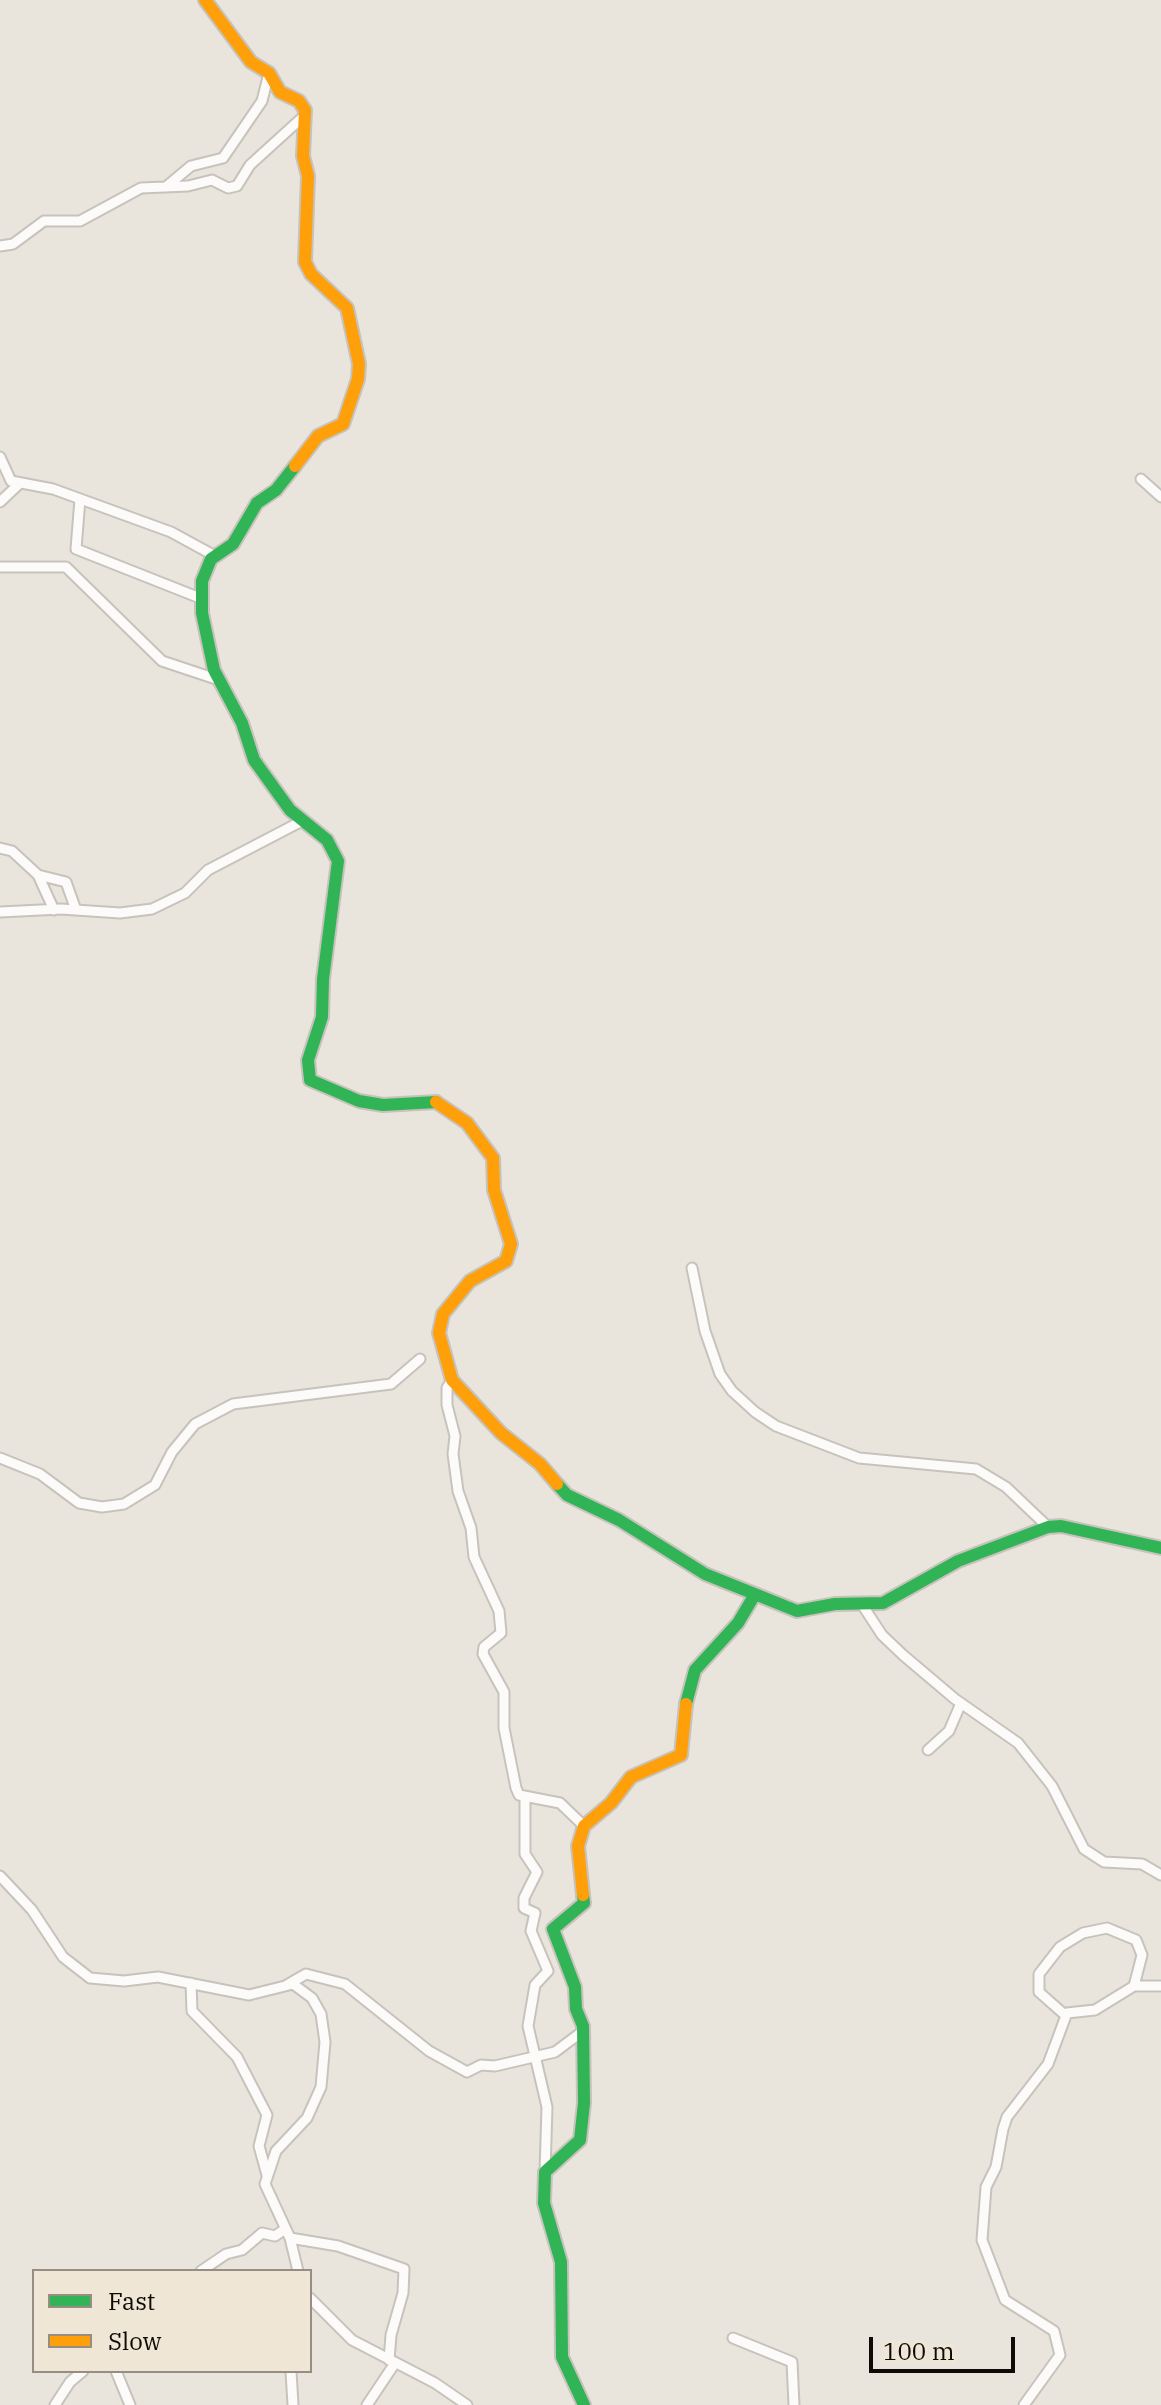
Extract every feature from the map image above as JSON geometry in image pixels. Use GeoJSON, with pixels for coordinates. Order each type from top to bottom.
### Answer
{"type":"FeatureCollection","features":[{"type":"Feature","properties":{"kind":"street"},"geometry":{"type":"LineString","coordinates":[[205,0],[251,62],[269,73],[280,92],[302,105],[305,115],[303,152],[308,187],[305,262],[311,274],[347,308],[359,364],[358,379],[343,424],[318,436],[276,490],[257,503],[233,544],[215,556],[206,567],[200,598],[219,680],[242,723],[254,760],[302,821],[327,840],[338,870],[323,979],[322,1017],[308,1060],[310,1080],[359,1101],[383,1105],[433,1101],[445,1105],[467,1123],[493,1158],[494,1190],[511,1244],[510,1252],[506,1261],[470,1281],[443,1314],[439,1333],[452,1380],[501,1433],[540,1464],[567,1495],[606,1512],[705,1574],[797,1611],[835,1604],[863,1606],[883,1603],[974,1554],[1048,1527],[1061,1526],[1161,1548]]}},
{"type":"Feature","properties":{"kind":"street"},"geometry":{"type":"LineString","coordinates":[[167,186],[191,166],[223,158],[262,101],[269,73]]}},
{"type":"Feature","properties":{"kind":"street"},"geometry":{"type":"LineString","coordinates":[[0,246],[13,244],[44,221],[80,221],[128,193],[212,180],[228,188],[237,186],[250,165],[305,115]]}},
{"type":"Feature","properties":{"kind":"street"},"geometry":{"type":"LineString","coordinates":[[0,457],[7,475],[19,484],[53,489],[171,532],[215,556]]}},
{"type":"Feature","properties":{"kind":"street"},"geometry":{"type":"LineString","coordinates":[[1141,479],[1161,497]]}},
{"type":"Feature","properties":{"kind":"street"},"geometry":{"type":"LineString","coordinates":[[0,502],[19,484]]}},
{"type":"Feature","properties":{"kind":"street"},"geometry":{"type":"LineString","coordinates":[[80,499],[76,549],[200,598]]}},
{"type":"Feature","properties":{"kind":"street"},"geometry":{"type":"LineString","coordinates":[[0,567],[66,567],[162,661],[219,680]]}},
{"type":"Feature","properties":{"kind":"street"},"geometry":{"type":"LineString","coordinates":[[0,912],[137,912],[173,901],[208,870],[302,821]]}},
{"type":"Feature","properties":{"kind":"street"},"geometry":{"type":"LineString","coordinates":[[0,848],[12,851],[38,875],[54,910]]}},
{"type":"Feature","properties":{"kind":"street"},"geometry":{"type":"LineString","coordinates":[[38,875],[66,882],[76,910]]}},
{"type":"Feature","properties":{"kind":"street"},"geometry":{"type":"LineString","coordinates":[[692,1268],[705,1331],[720,1374],[732,1391],[755,1412],[776,1426],[859,1458],[976,1469],[1006,1487],[1048,1527]]}},
{"type":"Feature","properties":{"kind":"street"},"geometry":{"type":"LineString","coordinates":[[0,1458],[40,1474],[79,1503],[102,1507],[124,1504],[155,1485],[172,1452],[195,1424],[233,1404],[391,1384],[409,1373],[420,1359]]}},
{"type":"Feature","properties":{"kind":"street"},"geometry":{"type":"LineString","coordinates":[[452,1380],[447,1388],[447,1405],[455,1436],[453,1454],[458,1491],[471,1528],[474,1557],[499,1611],[501,1633],[484,1647],[483,1654],[504,1692],[504,1728],[513,1778],[519,1795],[560,1803],[584,1826]]}},
{"type":"Feature","properties":{"kind":"street"},"geometry":{"type":"LineString","coordinates":[[545,2172],[580,2140],[583,2031],[576,2009],[575,1987],[553,1929],[584,1903],[578,1846],[584,1826],[611,1803],[631,1777],[681,1755],[687,1693],[695,1670],[738,1623],[754,1596]]}},
{"type":"Feature","properties":{"kind":"street"},"geometry":{"type":"LineString","coordinates":[[863,1606],[882,1635],[961,1703],[1009,1735],[1052,1786],[1084,1849],[1104,1862],[1142,1864],[1161,1875]]}},
{"type":"Feature","properties":{"kind":"street"},"geometry":{"type":"LineString","coordinates":[[928,1750],[949,1731],[961,1703]]}},
{"type":"Feature","properties":{"kind":"street"},"geometry":{"type":"LineString","coordinates":[[525,1797],[525,1854],[537,1872],[524,1898],[524,1908],[535,1913],[530,1927],[548,1971],[535,1985],[529,2018],[547,2107],[545,2210],[561,2262],[562,2357],[584,2405]]}},
{"type":"Feature","properties":{"kind":"street"},"geometry":{"type":"LineString","coordinates":[[0,1876],[32,1910],[71,1965],[90,1978],[124,1981],[150,1976],[249,1995],[296,1985],[308,1994],[321,2014],[324,2059],[315,2105],[292,2138],[276,2151],[267,2175],[266,2192],[287,2234],[297,2269]]}},
{"type":"Feature","properties":{"kind":"street"},"geometry":{"type":"LineString","coordinates":[[1065,2015],[1039,1992],[1039,1974],[1060,1947],[1083,1933],[1107,1928],[1136,1940],[1142,1955],[1134,1986]]}},
{"type":"Feature","properties":{"kind":"street"},"geometry":{"type":"LineString","coordinates":[[287,1985],[304,1974],[345,1984],[429,2051],[464,2071],[555,2052],[583,2031]]}},
{"type":"Feature","properties":{"kind":"street"},"geometry":{"type":"LineString","coordinates":[[191,1983],[194,2014],[237,2057],[267,2115],[259,2146],[267,2175]]}},
{"type":"Feature","properties":{"kind":"street"},"geometry":{"type":"LineString","coordinates":[[1065,2015],[1095,2010],[1134,1986],[1161,1986]]}},
{"type":"Feature","properties":{"kind":"street"},"geometry":{"type":"LineString","coordinates":[[1024,2405],[1056,2364],[1059,2344],[1054,2331],[1005,2300],[982,2240],[984,2199],[1007,2117],[1048,2064],[1065,2015]]}},
{"type":"Feature","properties":{"kind":"street"},"geometry":{"type":"LineString","coordinates":[[204,2269],[226,2254],[242,2250],[262,2233],[275,2236],[287,2234],[338,2246],[404,2269],[401,2306],[391,2335],[392,2362],[367,2405]]}},
{"type":"Feature","properties":{"kind":"street"},"geometry":{"type":"LineString","coordinates":[[312,2300],[352,2340],[467,2405]]}},
{"type":"Feature","properties":{"kind":"street"},"geometry":{"type":"LineString","coordinates":[[733,2338],[792,2362],[794,2405]]}},
{"type":"Feature","properties":{"kind":"street"},"geometry":{"type":"LineString","coordinates":[[55,2405],[70,2382],[81,2373]]}},
{"type":"Feature","properties":{"kind":"street"},"geometry":{"type":"LineString","coordinates":[[117,2373],[130,2405]]}},
{"type":"Feature","properties":{"kind":"street"},"geometry":{"type":"LineString","coordinates":[[291,2373],[293,2405]]}},
{"type":"Feature","properties":{"kind":"traffic: fast"},"geometry":{"type":"LineString","coordinates":[[295,466],[276,490],[257,503],[233,544],[211,559],[202,581],[202,613],[214,670],[242,723],[254,760],[290,810],[327,840],[338,861],[323,979],[322,1017],[308,1060],[310,1080],[359,1101],[383,1105],[436,1102]]}},
{"type":"Feature","properties":{"kind":"traffic: fast"},"geometry":{"type":"LineString","coordinates":[[557,1484],[567,1495],[619,1520],[705,1574],[797,1611],[835,1604],[883,1603],[958,1561],[1048,1527],[1061,1526],[1161,1548]]}},
{"type":"Feature","properties":{"kind":"traffic: fast"},"geometry":{"type":"LineString","coordinates":[[686,1704],[695,1670],[738,1623],[754,1596]]}},
{"type":"Feature","properties":{"kind":"traffic: fast"},"geometry":{"type":"LineString","coordinates":[[583,1895],[584,1903],[553,1929],[575,1987],[576,2009],[583,2026],[584,2103],[580,2140],[545,2172],[544,2203],[561,2262],[562,2357],[584,2405]]}},
{"type":"Feature","properties":{"kind":"traffic: slow"},"geometry":{"type":"LineString","coordinates":[[205,0],[251,62],[269,73],[280,92],[299,101],[305,110],[303,156],[308,176],[305,262],[311,274],[347,308],[359,364],[358,379],[343,424],[318,436],[295,466]]}},
{"type":"Feature","properties":{"kind":"traffic: slow"},"geometry":{"type":"LineString","coordinates":[[436,1102],[467,1123],[493,1158],[494,1190],[511,1244],[506,1261],[470,1281],[443,1314],[439,1333],[452,1380],[501,1433],[540,1464],[557,1484]]}},
{"type":"Feature","properties":{"kind":"traffic: slow"},"geometry":{"type":"LineString","coordinates":[[583,1895],[578,1846],[584,1826],[611,1803],[631,1777],[681,1755],[686,1704]]}}]}
